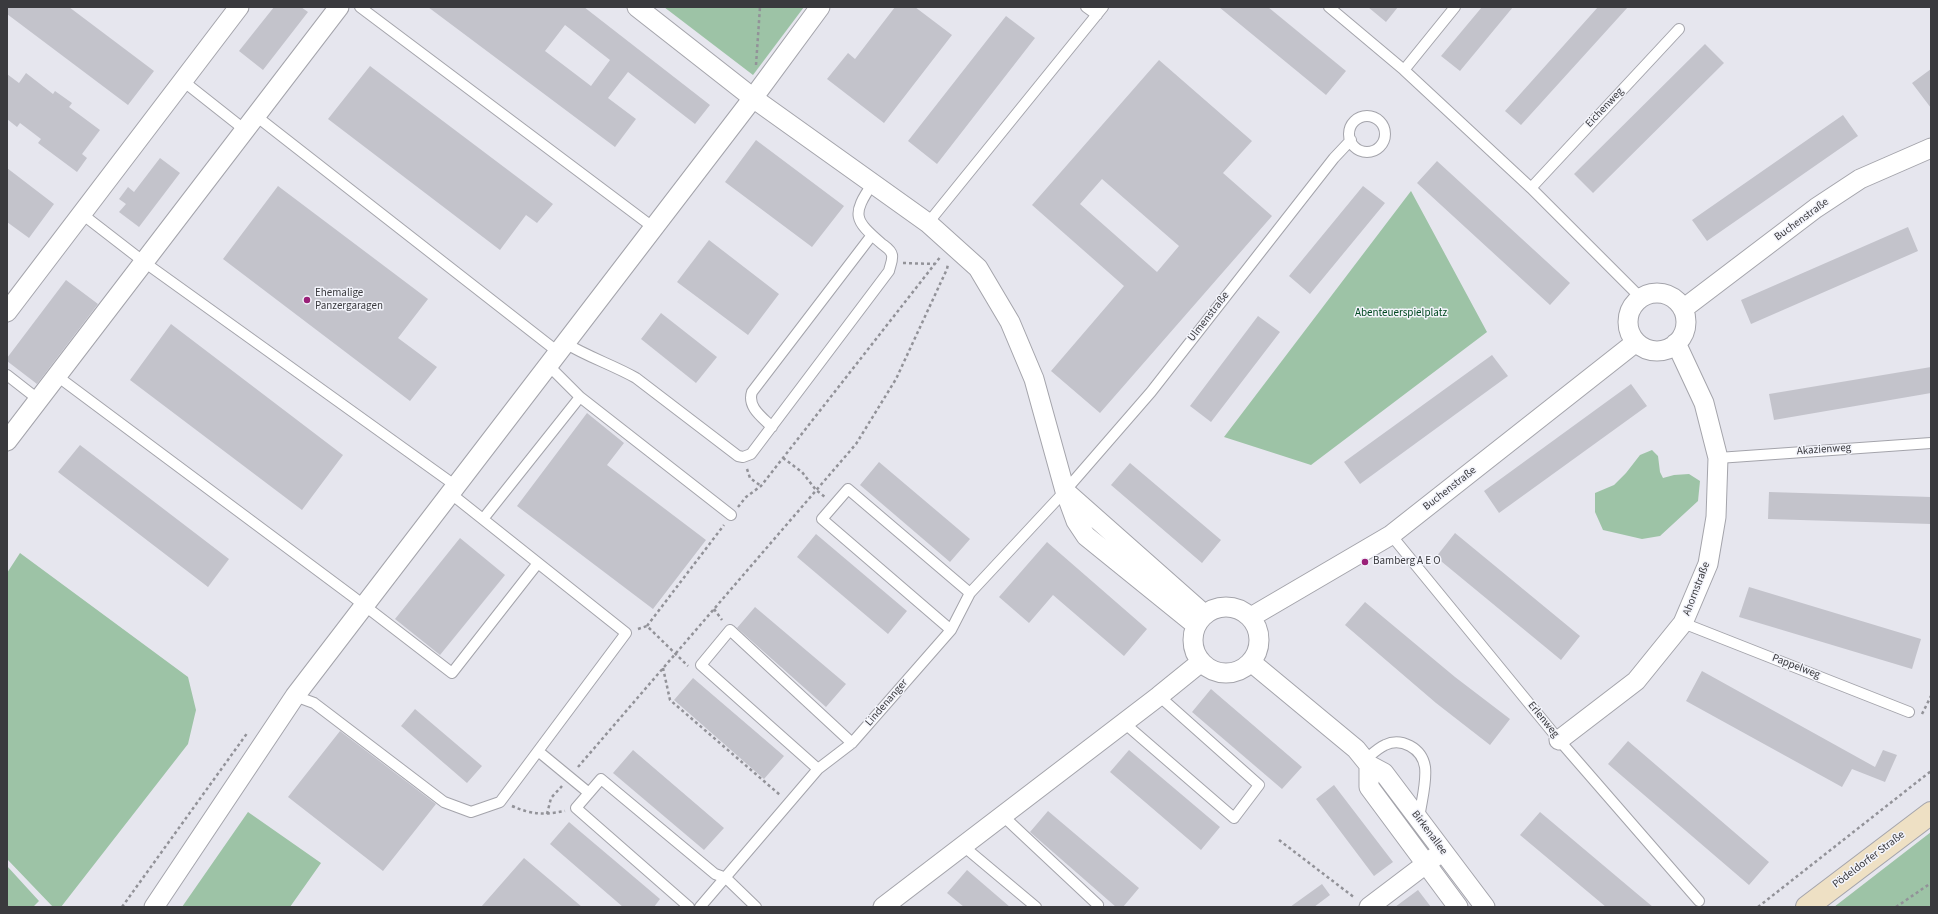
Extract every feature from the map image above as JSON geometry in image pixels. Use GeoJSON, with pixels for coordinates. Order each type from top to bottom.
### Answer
{"type":"FeatureCollection","features":[{"type":"Feature","properties":{"kind":"main road","name":"Pödeldorfer Straße"},"geometry":{"type":"LineString","coordinates":[[1807,907],[1931,813]]}},
{"type":"Feature","properties":{"kind":"street"},"geometry":{"type":"LineString","coordinates":[[7,312],[239,7]]}},
{"type":"Feature","properties":{"kind":"street"},"geometry":{"type":"LineString","coordinates":[[7,441],[338,7]]}},
{"type":"Feature","properties":{"kind":"street"},"geometry":{"type":"LineString","coordinates":[[637,7],[753,98],[928,222],[978,268],[1010,322],[1034,380],[1065,491],[1200,620]]}},
{"type":"Feature","properties":{"kind":"street"},"geometry":{"type":"LineString","coordinates":[[154,907],[295,696],[654,228],[820,7]]}},
{"type":"Feature","properties":{"kind":"street","name":"Buchenstraße"},"geometry":{"type":"LineString","coordinates":[[1683,309],[1816,208],[1860,179],[1931,148]]}},
{"type":"Feature","properties":{"kind":"street"},"geometry":{"type":"LineString","coordinates":[[1657,293],[1668,295],[1683,309],[1685,326],[1682,335],[1676,343],[1662,350],[1655,351],[1644,348],[1636,342],[1630,334],[1628,324],[1629,314],[1633,305],[1641,298],[1657,293]]}},
{"type":"Feature","properties":{"kind":"street","name":"Buchenstraße"},"geometry":{"type":"LineString","coordinates":[[1251,617],[1391,535],[1636,342]]}},
{"type":"Feature","properties":{"kind":"street","name":"Ahornstraße"},"geometry":{"type":"LineString","coordinates":[[1559,740],[1636,681],[1684,623],[1708,564],[1716,517],[1718,458],[1704,403],[1676,343]]}},
{"type":"Feature","properties":{"kind":"street"},"geometry":{"type":"LineString","coordinates":[[1228,606],[1241,610],[1251,617],[1258,628],[1260,640],[1258,652],[1251,662],[1242,669],[1232,673],[1220,673],[1209,669],[1200,662],[1195,654],[1193,634],[1200,620],[1216,608],[1228,606]]}},
{"type":"Feature","properties":{"kind":"street"},"geometry":{"type":"LineString","coordinates":[[883,907],[962,845],[1159,696],[1200,662]]}},
{"type":"Feature","properties":{"kind":"street","name":"Birkenallee"},"geometry":{"type":"LineString","coordinates":[[1251,662],[1356,749],[1367,763],[1384,773],[1485,907]]}},
{"type":"Feature","properties":{"kind":"street","name":"Birkenallee"},"geometry":{"type":"LineString","coordinates":[[1367,763],[1369,788],[1458,907]]}},
{"type":"Feature","properties":{"kind":"street"},"geometry":{"type":"LineString","coordinates":[[1364,905],[1426,864],[1442,851]]}},
{"type":"Feature","properties":{"kind":"lane"},"geometry":{"type":"LineString","coordinates":[[360,7],[654,228]]}},
{"type":"Feature","properties":{"kind":"lane"},"geometry":{"type":"LineString","coordinates":[[928,222],[1100,11],[1086,7]]}},
{"type":"Feature","properties":{"kind":"lane"},"geometry":{"type":"LineString","coordinates":[[1329,7],[1404,70],[1531,188],[1641,298]]}},
{"type":"Feature","properties":{"kind":"lane"},"geometry":{"type":"LineString","coordinates":[[1404,70],[1455,7]]}},
{"type":"Feature","properties":{"kind":"lane","name":"Eichenweg"},"geometry":{"type":"LineString","coordinates":[[1531,188],[1679,29]]}},
{"type":"Feature","properties":{"kind":"lane"},"geometry":{"type":"LineString","coordinates":[[183,82],[250,123],[557,354],[580,397],[731,515]]}},
{"type":"Feature","properties":{"kind":"lane","name":"Ulmenstraße"},"geometry":{"type":"LineString","coordinates":[[1065,491],[1151,392],[1334,158],[1350,140]]}},
{"type":"Feature","properties":{"kind":"lane"},"geometry":{"type":"LineString","coordinates":[[557,354],[584,355],[619,368],[636,378],[738,456],[743,457],[751,454],[889,270],[892,262],[892,255],[888,249],[864,229],[859,222],[858,214],[861,199],[873,184]]}},
{"type":"Feature","properties":{"kind":"lane"},"geometry":{"type":"LineString","coordinates":[[82,214],[144,262],[453,489],[483,519],[626,633],[500,802],[471,812],[444,802],[314,703],[295,696]]}},
{"type":"Feature","properties":{"kind":"lane"},"geometry":{"type":"LineString","coordinates":[[772,427],[752,407],[750,398],[752,392],[872,235]]}},
{"type":"Feature","properties":{"kind":"lane"},"geometry":{"type":"LineString","coordinates":[[7,375],[39,400]]}},
{"type":"Feature","properties":{"kind":"lane"},"geometry":{"type":"LineString","coordinates":[[57,376],[452,673],[538,563]]}},
{"type":"Feature","properties":{"kind":"lane"},"geometry":{"type":"LineString","coordinates":[[483,519],[580,397]]}},
{"type":"Feature","properties":{"kind":"lane","name":"Akazienweg"},"geometry":{"type":"LineString","coordinates":[[1718,458],[1931,443]]}},
{"type":"Feature","properties":{"kind":"lane"},"geometry":{"type":"LineString","coordinates":[[951,630],[822,519],[848,490],[970,593]]}},
{"type":"Feature","properties":{"kind":"lane","name":"Lindenanger"},"geometry":{"type":"LineString","coordinates":[[700,907],[818,769],[852,743],[951,630],[970,593],[1065,491]]}},
{"type":"Feature","properties":{"kind":"lane","name":"Erlenweg"},"geometry":{"type":"LineString","coordinates":[[1391,535],[1559,740],[1699,901]]}},
{"type":"Feature","properties":{"kind":"lane","name":"Pappelweg"},"geometry":{"type":"LineString","coordinates":[[1684,623],[1909,712]]}},
{"type":"Feature","properties":{"kind":"lane"},"geometry":{"type":"LineString","coordinates":[[818,769],[701,665],[730,630],[852,743]]}},
{"type":"Feature","properties":{"kind":"lane"},"geometry":{"type":"LineString","coordinates":[[1123,722],[1234,818],[1258,785],[1159,696]]}},
{"type":"Feature","properties":{"kind":"lane"},"geometry":{"type":"LineString","coordinates":[[1367,763],[1386,744],[1402,742],[1412,746],[1420,755],[1425,766],[1419,819]]}},
{"type":"Feature","properties":{"kind":"lane"},"geometry":{"type":"LineString","coordinates":[[538,751],[589,793]]}},
{"type":"Feature","properties":{"kind":"lane"},"geometry":{"type":"LineString","coordinates":[[689,907],[576,808],[601,779],[715,874],[726,878],[756,907]]}},
{"type":"Feature","properties":{"kind":"lane"},"geometry":{"type":"LineString","coordinates":[[1002,815],[1098,905],[1097,907]]}},
{"type":"Feature","properties":{"kind":"lane"},"geometry":{"type":"LineString","coordinates":[[962,845],[1036,907]]}},
{"type":"Feature","properties":{"kind":"path"},"geometry":{"type":"LineString","coordinates":[[755,68],[760,7]]}},
{"type":"Feature","properties":{"kind":"path"},"geometry":{"type":"LineString","coordinates":[[626,633],[647,626],[731,515],[746,497],[761,486],[951,244]]}},
{"type":"Feature","properties":{"kind":"path"},"geometry":{"type":"LineString","coordinates":[[547,814],[551,798],[856,444],[896,379],[947,269],[951,244]]}},
{"type":"Feature","properties":{"kind":"path"},"geometry":{"type":"LineString","coordinates":[[892,262],[935,264]]}},
{"type":"Feature","properties":{"kind":"path"},"geometry":{"type":"LineString","coordinates":[[743,457],[750,478],[761,486]]}},
{"type":"Feature","properties":{"kind":"path"},"geometry":{"type":"LineString","coordinates":[[783,458],[802,472],[816,490],[834,506]]}},
{"type":"Feature","properties":{"kind":"path"},"geometry":{"type":"LineString","coordinates":[[647,626],[687,666],[701,665]]}},
{"type":"Feature","properties":{"kind":"path"},"geometry":{"type":"LineString","coordinates":[[663,668],[670,700],[790,803]]}},
{"type":"Feature","properties":{"kind":"path"},"geometry":{"type":"LineString","coordinates":[[1758,907],[1931,771]]}},
{"type":"Feature","properties":{"kind":"path"},"geometry":{"type":"LineString","coordinates":[[500,802],[530,814],[547,814],[576,808]]}},
{"type":"Feature","properties":{"kind":"path"},"geometry":{"type":"LineString","coordinates":[[1279,840],[1364,905]]}},
{"type":"Feature","properties":{"kind":"path"},"geometry":{"type":"LineString","coordinates":[[1896,907],[1931,883]]}},
{"type":"Feature","properties":{"kind":"green space"},"geometry":{"type":"Polygon","coordinates":[[[664,7],[804,7],[753,75],[664,7]]]}},
{"type":"Feature","properties":{"kind":"green space","name":"Abenteuerspielplatz"},"geometry":{"type":"Polygon","coordinates":[[[1411,191],[1487,332],[1311,465],[1224,437],[1411,191]]]}},
{"type":"Feature","properties":{"kind":"green space"},"geometry":{"type":"Polygon","coordinates":[[[1652,450],[1658,456],[1660,472],[1663,478],[1674,475],[1689,474],[1700,481],[1698,501],[1660,536],[1642,539],[1603,530],[1595,512],[1595,493],[1614,485],[1626,473],[1640,455],[1652,450]]]}},
{"type":"Feature","properties":{"kind":"green space"},"geometry":{"type":"Polygon","coordinates":[[[20,553],[188,677],[196,710],[188,744],[61,907],[53,907],[7,859],[7,573],[20,553]]]}},
{"type":"Feature","properties":{"kind":"green space"},"geometry":{"type":"Polygon","coordinates":[[[248,812],[321,863],[290,907],[182,907],[248,812]]]}},
{"type":"Feature","properties":{"kind":"green space"},"geometry":{"type":"Polygon","coordinates":[[[1931,832],[1931,907],[1834,907],[1931,832]]]}},
{"type":"Feature","properties":{"kind":"green space"},"geometry":{"type":"Polygon","coordinates":[[[7,866],[39,901],[33,907],[7,907],[7,866]]]}},
{"type":"Feature","properties":{"kind":"building"},"geometry":{"type":"Polygon","coordinates":[[[7,7],[69,7],[154,71],[128,105],[7,14],[7,7]]]}},
{"type":"Feature","properties":{"kind":"building"},"geometry":{"type":"Polygon","coordinates":[[[274,7],[301,7],[308,12],[263,70],[239,51],[274,7]]]}},
{"type":"Feature","properties":{"kind":"building"},"geometry":{"type":"Polygon","coordinates":[[[428,7],[584,7],[710,105],[695,124],[628,72],[608,98],[636,119],[615,147],[428,7]],[[565,25],[545,51],[591,86],[610,60],[565,25]]]}},
{"type":"Feature","properties":{"kind":"building"},"geometry":{"type":"Polygon","coordinates":[[[895,7],[915,7],[952,35],[884,123],[827,79],[848,53],[855,59],[895,7]]]}},
{"type":"Feature","properties":{"kind":"building"},"geometry":{"type":"Polygon","coordinates":[[[1219,7],[1268,7],[1346,71],[1326,95],[1219,7]]]}},
{"type":"Feature","properties":{"kind":"building"},"geometry":{"type":"Polygon","coordinates":[[[1368,7],[1398,7],[1386,22],[1368,7]]]}},
{"type":"Feature","properties":{"kind":"building"},"geometry":{"type":"Polygon","coordinates":[[[1482,7],[1513,7],[1460,71],[1441,56],[1482,7]]]}},
{"type":"Feature","properties":{"kind":"building"},"geometry":{"type":"Polygon","coordinates":[[[1598,7],[1628,7],[1521,125],[1505,111],[1598,7]]]}},
{"type":"Feature","properties":{"kind":"building"},"geometry":{"type":"Polygon","coordinates":[[[1006,16],[1035,38],[937,164],[908,141],[1006,16]]]}},
{"type":"Feature","properties":{"kind":"building"},"geometry":{"type":"Polygon","coordinates":[[[1705,44],[1724,63],[1593,193],[1574,174],[1705,44]]]}},
{"type":"Feature","properties":{"kind":"building"},"geometry":{"type":"Polygon","coordinates":[[[1159,60],[1252,141],[1223,173],[1272,216],[1100,413],[1051,371],[1124,286],[1032,205],[1159,60]],[[1102,179],[1080,204],[1157,272],[1179,246],[1102,179]]]}},
{"type":"Feature","properties":{"kind":"building"},"geometry":{"type":"Polygon","coordinates":[[[370,66],[553,204],[537,223],[526,215],[500,250],[328,119],[370,66]]]}},
{"type":"Feature","properties":{"kind":"building"},"geometry":{"type":"Polygon","coordinates":[[[1931,69],[1931,108],[1912,83],[1931,69]]]}},
{"type":"Feature","properties":{"kind":"building"},"geometry":{"type":"Polygon","coordinates":[[[26,73],[53,94],[55,91],[72,103],[69,107],[100,130],[82,154],[87,158],[77,172],[38,143],[41,139],[20,123],[17,127],[7,119],[7,74],[19,83],[26,73]]]}},
{"type":"Feature","properties":{"kind":"building"},"geometry":{"type":"Polygon","coordinates":[[[1843,115],[1858,136],[1707,241],[1692,220],[1843,115]]]}},
{"type":"Feature","properties":{"kind":"building"},"geometry":{"type":"Polygon","coordinates":[[[756,140],[844,206],[812,247],[725,182],[756,140]]]}},
{"type":"Feature","properties":{"kind":"building"},"geometry":{"type":"Polygon","coordinates":[[[160,158],[180,173],[139,227],[119,212],[126,204],[119,199],[128,187],[134,192],[160,158]]]}},
{"type":"Feature","properties":{"kind":"building"},"geometry":{"type":"Polygon","coordinates":[[[1437,161],[1570,283],[1550,305],[1417,183],[1437,161]]]}},
{"type":"Feature","properties":{"kind":"building"},"geometry":{"type":"Polygon","coordinates":[[[7,168],[54,204],[29,238],[7,222],[7,168]]]}},
{"type":"Feature","properties":{"kind":"building"},"geometry":{"type":"Polygon","coordinates":[[[278,186],[428,299],[398,338],[437,367],[410,401],[223,259],[278,186]]]}},
{"type":"Feature","properties":{"kind":"building"},"geometry":{"type":"Polygon","coordinates":[[[1363,186],[1385,203],[1310,294],[1289,276],[1363,186]]]}},
{"type":"Feature","properties":{"kind":"building"},"geometry":{"type":"Polygon","coordinates":[[[1908,227],[1918,251],[1751,324],[1741,300],[1908,227]]]}},
{"type":"Feature","properties":{"kind":"building"},"geometry":{"type":"Polygon","coordinates":[[[709,240],[779,294],[748,335],[677,282],[709,240]]]}},
{"type":"Feature","properties":{"kind":"building"},"geometry":{"type":"Polygon","coordinates":[[[66,280],[98,304],[37,384],[7,361],[7,358],[66,280]]]}},
{"type":"Feature","properties":{"kind":"building"},"geometry":{"type":"Polygon","coordinates":[[[661,313],[717,357],[696,383],[641,339],[661,313]]]}},
{"type":"Feature","properties":{"kind":"building"},"geometry":{"type":"Polygon","coordinates":[[[1258,316],[1280,332],[1211,422],[1190,406],[1258,316]]]}},
{"type":"Feature","properties":{"kind":"building"},"geometry":{"type":"Polygon","coordinates":[[[171,324],[343,455],[302,510],[130,380],[171,324]]]}},
{"type":"Feature","properties":{"kind":"building"},"geometry":{"type":"Polygon","coordinates":[[[1492,355],[1508,376],[1360,484],[1344,462],[1492,355]]]}},
{"type":"Feature","properties":{"kind":"building"},"geometry":{"type":"Polygon","coordinates":[[[1931,367],[1931,393],[1774,420],[1769,394],[1931,367]]]}},
{"type":"Feature","properties":{"kind":"building"},"geometry":{"type":"Polygon","coordinates":[[[1631,384],[1647,406],[1499,513],[1484,491],[1631,384]]]}},
{"type":"Feature","properties":{"kind":"building"},"geometry":{"type":"Polygon","coordinates":[[[587,413],[624,443],[607,465],[706,540],[653,609],[517,506],[587,413]]]}},
{"type":"Feature","properties":{"kind":"building"},"geometry":{"type":"Polygon","coordinates":[[[80,445],[229,559],[208,587],[58,472],[80,445]]]}},
{"type":"Feature","properties":{"kind":"building"},"geometry":{"type":"Polygon","coordinates":[[[879,462],[970,539],[950,562],[860,485],[879,462]]]}},
{"type":"Feature","properties":{"kind":"building"},"geometry":{"type":"Polygon","coordinates":[[[1130,463],[1221,540],[1202,563],[1111,485],[1130,463]]]}},
{"type":"Feature","properties":{"kind":"building"},"geometry":{"type":"Polygon","coordinates":[[[1769,492],[1931,497],[1931,524],[1768,519],[1769,492]]]}},
{"type":"Feature","properties":{"kind":"building"},"geometry":{"type":"Polygon","coordinates":[[[1455,533],[1580,636],[1561,660],[1436,557],[1455,533]]]}},
{"type":"Feature","properties":{"kind":"building"},"geometry":{"type":"Polygon","coordinates":[[[816,534],[907,611],[888,634],[797,557],[816,534]]]}},
{"type":"Feature","properties":{"kind":"building"},"geometry":{"type":"Polygon","coordinates":[[[460,538],[505,575],[440,655],[395,619],[460,538]]]}},
{"type":"Feature","properties":{"kind":"building"},"geometry":{"type":"Polygon","coordinates":[[[1047,542],[1147,629],[1124,656],[1053,595],[1029,623],[999,597],[1047,542]]]}},
{"type":"Feature","properties":{"kind":"building"},"geometry":{"type":"Polygon","coordinates":[[[1749,587],[1921,639],[1912,669],[1739,617],[1749,587]]]}},
{"type":"Feature","properties":{"kind":"building"},"geometry":{"type":"Polygon","coordinates":[[[1365,602],[1455,677],[1510,719],[1490,745],[1436,703],[1345,625],[1365,602]]]}},
{"type":"Feature","properties":{"kind":"building"},"geometry":{"type":"Polygon","coordinates":[[[755,607],[846,684],[826,707],[737,628],[755,607]]]}},
{"type":"Feature","properties":{"kind":"building"},"geometry":{"type":"Polygon","coordinates":[[[1702,671],[1875,767],[1883,750],[1897,755],[1885,782],[1852,769],[1842,787],[1686,701],[1702,671]]]}},
{"type":"Feature","properties":{"kind":"building"},"geometry":{"type":"Polygon","coordinates":[[[693,678],[784,756],[764,779],[674,700],[693,678]]]}},
{"type":"Feature","properties":{"kind":"building"},"geometry":{"type":"Polygon","coordinates":[[[1211,689],[1302,767],[1282,789],[1192,712],[1211,689]]]}},
{"type":"Feature","properties":{"kind":"building"},"geometry":{"type":"Polygon","coordinates":[[[415,709],[482,766],[467,783],[401,726],[415,709]]]}},
{"type":"Feature","properties":{"kind":"building"},"geometry":{"type":"Polygon","coordinates":[[[340,731],[436,804],[383,871],[288,797],[340,731]]]}},
{"type":"Feature","properties":{"kind":"building"},"geometry":{"type":"Polygon","coordinates":[[[1628,741],[1769,862],[1749,885],[1608,764],[1628,741]]]}},
{"type":"Feature","properties":{"kind":"building"},"geometry":{"type":"Polygon","coordinates":[[[633,750],[724,828],[704,850],[613,773],[633,750]]]}},
{"type":"Feature","properties":{"kind":"building"},"geometry":{"type":"Polygon","coordinates":[[[1129,750],[1220,827],[1201,850],[1110,772],[1129,750]]]}},
{"type":"Feature","properties":{"kind":"building"},"geometry":{"type":"Polygon","coordinates":[[[1334,785],[1393,862],[1374,876],[1316,799],[1334,785]]]}},
{"type":"Feature","properties":{"kind":"building"},"geometry":{"type":"Polygon","coordinates":[[[1048,811],[1139,888],[1123,907],[1116,907],[1030,832],[1048,811]]]}},
{"type":"Feature","properties":{"kind":"building"},"geometry":{"type":"Polygon","coordinates":[[[1540,812],[1653,907],[1606,907],[1520,835],[1540,812]]]}},
{"type":"Feature","properties":{"kind":"building"},"geometry":{"type":"Polygon","coordinates":[[[569,822],[660,899],[654,907],[623,907],[550,844],[569,822]]]}},
{"type":"Feature","properties":{"kind":"building"},"geometry":{"type":"Polygon","coordinates":[[[524,858],[582,907],[481,907],[524,858]]]}},
{"type":"Feature","properties":{"kind":"building"},"geometry":{"type":"Polygon","coordinates":[[[967,870],[1010,907],[964,907],[947,893],[967,870]]]}},
{"type":"Feature","properties":{"kind":"building"},"geometry":{"type":"Polygon","coordinates":[[[1322,884],[1330,895],[1314,907],[1290,907],[1322,884]]]}},
{"type":"Feature","properties":{"kind":"building"},"geometry":{"type":"Polygon","coordinates":[[[1418,890],[1431,907],[1395,907],[1418,890]]]}},
{"type":"Feature","properties":{"kind":"place","name":"Ehemalige Panzergaragen"},"geometry":{"type":"Point","coordinates":[307,300]}},
{"type":"Feature","properties":{"kind":"place","name":"Bamberg A E O"},"geometry":{"type":"Point","coordinates":[1365,562]}}]}
